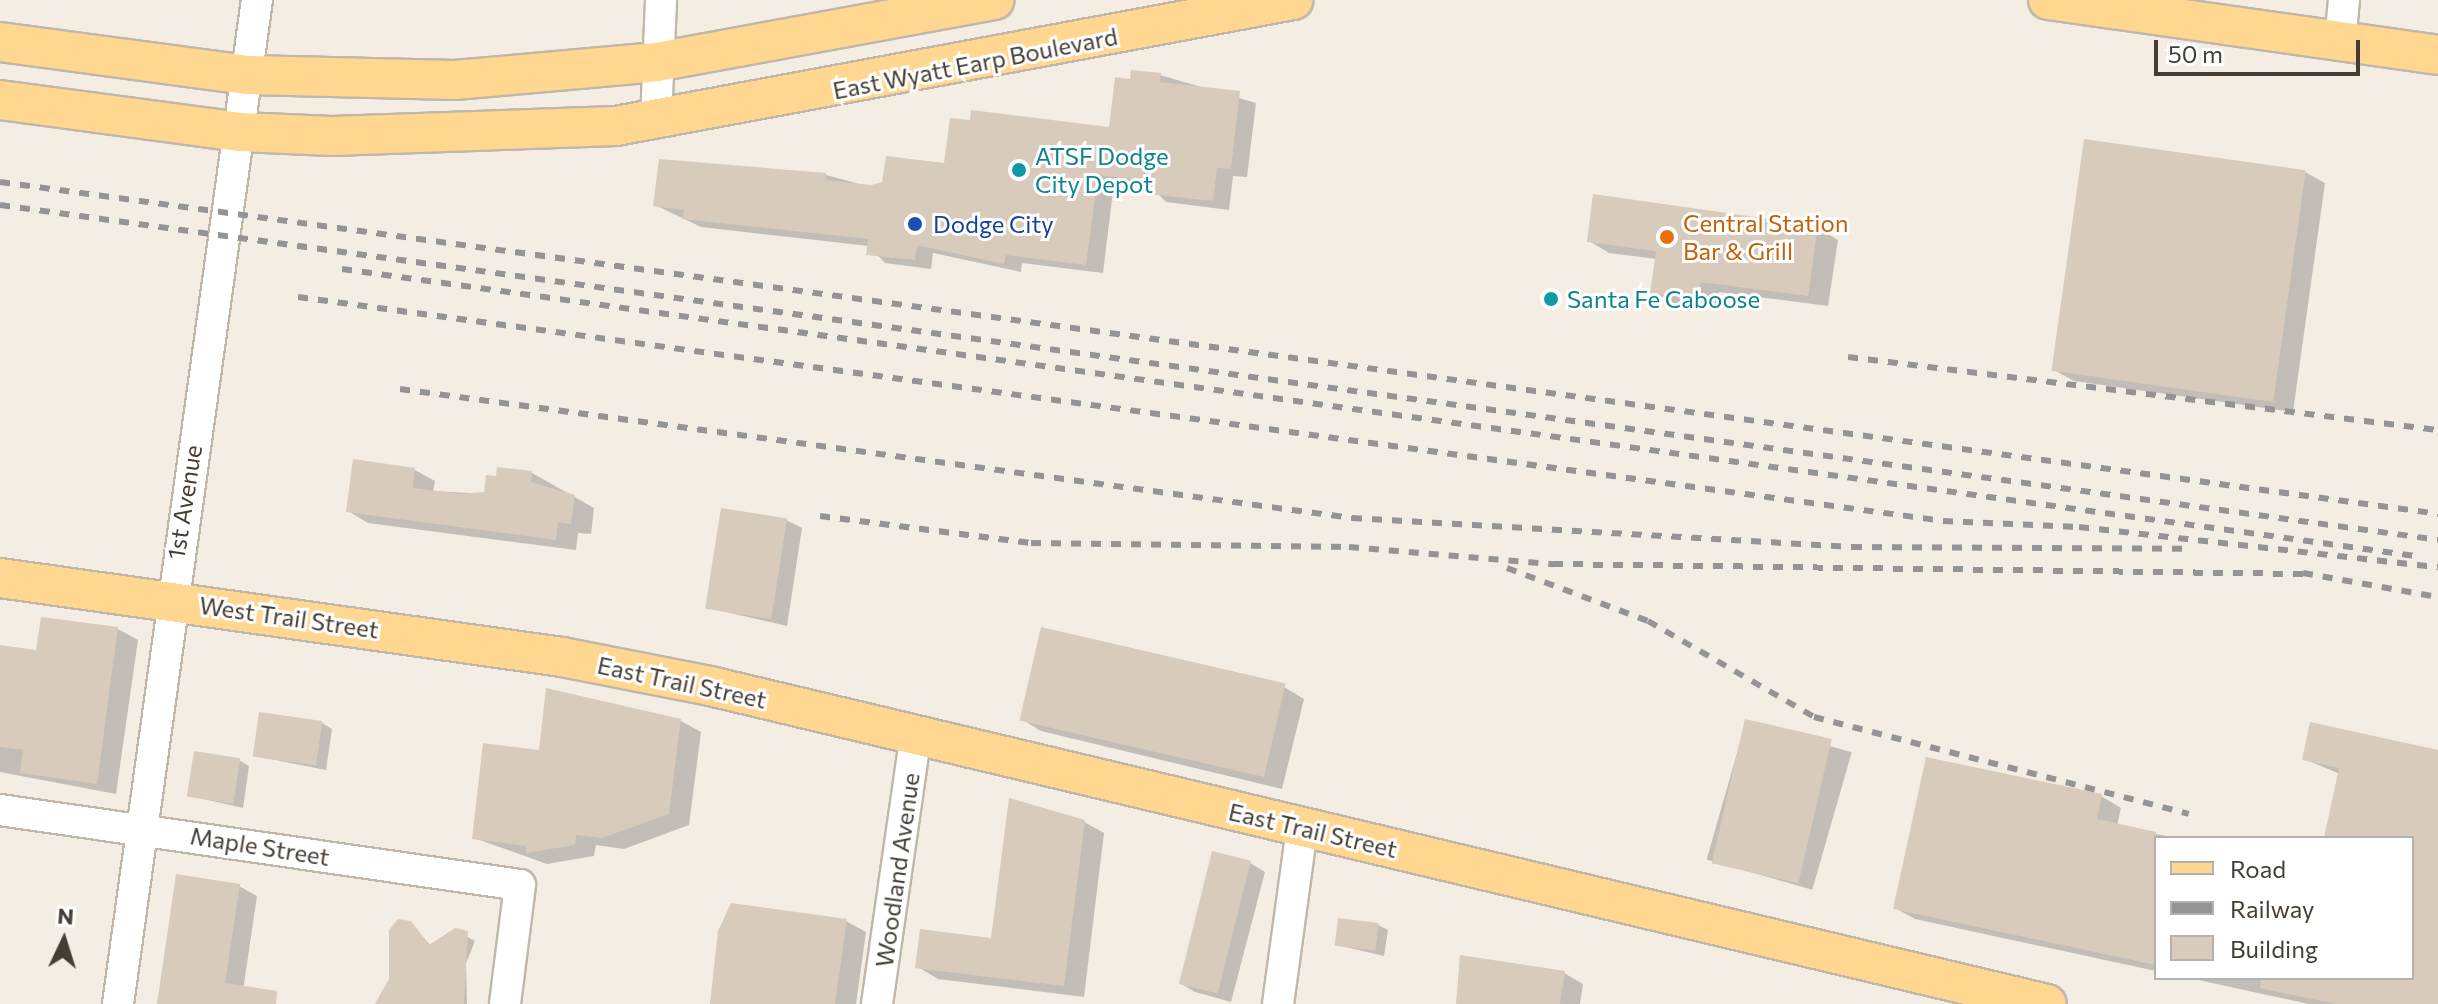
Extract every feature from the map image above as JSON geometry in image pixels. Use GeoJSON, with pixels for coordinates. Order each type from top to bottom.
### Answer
{"type":"FeatureCollection","features":[{"type":"Feature","properties":{"kind":"main road"},"geometry":{"type":"LineString","coordinates":[[0,42],[248,75],[455,80],[657,62],[994,0]]}},
{"type":"Feature","properties":{"kind":"main road","name":"East Wyatt Earp Boulevard"},"geometry":{"type":"LineString","coordinates":[[0,100],[241,132],[429,138],[656,120],[1293,0]]}},
{"type":"Feature","properties":{"kind":"main road"},"geometry":{"type":"LineString","coordinates":[[2048,0],[2438,55]]}},
{"type":"Feature","properties":{"kind":"main road","name":"West Trail Street"},"geometry":{"type":"LineString","coordinates":[[0,578],[169,599],[578,660]]}},
{"type":"Feature","properties":{"kind":"main road","name":"East Trail Street"},"geometry":{"type":"LineString","coordinates":[[578,660],[916,735],[2047,1004]]}},
{"type":"Feature","properties":{"kind":"street","name":"1st Avenue"},"geometry":{"type":"LineString","coordinates":[[118,1004],[169,599],[241,132],[257,0]]}},
{"type":"Feature","properties":{"kind":"street"},"geometry":{"type":"LineString","coordinates":[[656,120],[661,0]]}},
{"type":"Feature","properties":{"kind":"street"},"geometry":{"type":"LineString","coordinates":[[2340,41],[2344,0]]}},
{"type":"Feature","properties":{"kind":"street","name":"Woodland Avenue"},"geometry":{"type":"LineString","coordinates":[[877,1004],[916,735]]}},
{"type":"Feature","properties":{"kind":"street","name":"Maple Street"},"geometry":{"type":"LineString","coordinates":[[0,810],[142,828],[520,885],[505,1004]]}},
{"type":"Feature","properties":{"kind":"street"},"geometry":{"type":"LineString","coordinates":[[1278,1004],[1302,829]]}},
{"type":"Feature","properties":{"kind":"building"},"geometry":{"type":"Polygon","coordinates":[[[1131,70],[1161,73],[1160,82],[1240,91],[1231,169],[1217,168],[1213,201],[1148,194],[1149,181],[1098,175],[1086,265],[1006,255],[1004,264],[917,245],[915,260],[866,255],[868,239],[682,219],[684,210],[653,206],[659,159],[826,173],[826,180],[871,185],[882,182],[886,156],[944,163],[950,118],[970,120],[971,110],[1109,127],[1115,77],[1130,79],[1131,70]]]}},
{"type":"Feature","properties":{"kind":"building"},"geometry":{"type":"Polygon","coordinates":[[[2084,139],[2306,170],[2273,402],[2051,371],[2084,139]]]}},
{"type":"Feature","properties":{"kind":"building"},"geometry":{"type":"Polygon","coordinates":[[[1593,194],[1818,226],[1808,296],[1700,282],[1698,299],[1650,293],[1656,251],[1587,242],[1593,194]]]}},
{"type":"Feature","properties":{"kind":"building"},"geometry":{"type":"Polygon","coordinates":[[[353,459],[415,468],[413,488],[460,494],[484,492],[486,475],[496,476],[497,467],[532,471],[531,482],[575,495],[571,524],[558,522],[556,540],[346,512],[353,459]]]}},
{"type":"Feature","properties":{"kind":"building"},"geometry":{"type":"Polygon","coordinates":[[[721,508],[787,518],[771,619],[705,609],[721,508]]]}},
{"type":"Feature","properties":{"kind":"building"},"geometry":{"type":"Polygon","coordinates":[[[41,617],[118,627],[97,784],[20,773],[23,750],[0,747],[0,645],[36,650],[41,617]]]}},
{"type":"Feature","properties":{"kind":"building"},"geometry":{"type":"Polygon","coordinates":[[[1041,627],[1286,683],[1264,777],[1019,721],[1041,627]]]}},
{"type":"Feature","properties":{"kind":"building"},"geometry":{"type":"Polygon","coordinates":[[[546,688],[681,719],[669,814],[602,838],[576,835],[575,845],[526,853],[526,846],[472,839],[483,743],[539,750],[546,688]]]}},
{"type":"Feature","properties":{"kind":"building"},"geometry":{"type":"Polygon","coordinates":[[[259,712],[322,721],[316,765],[253,757],[259,712]]]}},
{"type":"Feature","properties":{"kind":"building"},"geometry":{"type":"Polygon","coordinates":[[[1745,719],[1832,739],[1798,883],[1712,863],[1745,719]]]}},
{"type":"Feature","properties":{"kind":"building"},"geometry":{"type":"Polygon","coordinates":[[[2310,722],[2438,750],[2438,1004],[2336,1004],[2260,988],[2261,980],[2414,980],[2414,836],[2324,836],[2339,768],[2302,760],[2310,722]]]}},
{"type":"Feature","properties":{"kind":"building"},"geometry":{"type":"Polygon","coordinates":[[[194,751],[240,758],[233,804],[187,796],[194,751]]]}},
{"type":"Feature","properties":{"kind":"building"},"geometry":{"type":"Polygon","coordinates":[[[1926,757],[2102,794],[2097,819],[2156,832],[2154,965],[1893,909],[1926,757]]]}},
{"type":"Feature","properties":{"kind":"building"},"geometry":{"type":"Polygon","coordinates":[[[1009,798],[1085,820],[1064,986],[915,968],[920,929],[991,938],[1009,798]]]}},
{"type":"Feature","properties":{"kind":"building"},"geometry":{"type":"Polygon","coordinates":[[[1212,851],[1251,861],[1218,994],[1179,984],[1212,851]]]}},
{"type":"Feature","properties":{"kind":"building"},"geometry":{"type":"Polygon","coordinates":[[[176,874],[240,884],[225,983],[277,991],[276,1004],[157,1004],[176,874]]]}},
{"type":"Feature","properties":{"kind":"building"},"geometry":{"type":"Polygon","coordinates":[[[731,903],[847,919],[835,1004],[710,1004],[718,931],[731,903]]]}},
{"type":"Feature","properties":{"kind":"building"},"geometry":{"type":"Polygon","coordinates":[[[1338,918],[1379,923],[1375,951],[1335,946],[1338,918]]]}},
{"type":"Feature","properties":{"kind":"building"},"geometry":{"type":"Polygon","coordinates":[[[398,919],[411,921],[429,945],[455,928],[468,931],[464,1004],[375,1004],[389,979],[389,930],[398,919]]]}},
{"type":"Feature","properties":{"kind":"building"},"geometry":{"type":"Polygon","coordinates":[[[1460,955],[1565,971],[1560,1004],[1456,1004],[1460,955]]]}},
{"type":"Feature","properties":{"kind":"railway"},"geometry":{"type":"LineString","coordinates":[[0,182],[2438,514]]}},
{"type":"Feature","properties":{"kind":"railway"},"geometry":{"type":"LineString","coordinates":[[0,205],[2438,540]]}},
{"type":"Feature","properties":{"kind":"railway"},"geometry":{"type":"LineString","coordinates":[[342,269],[2415,556]]}},
{"type":"Feature","properties":{"kind":"railway"},"geometry":{"type":"LineString","coordinates":[[298,297],[1943,521],[2079,527],[2438,567]]}},
{"type":"Feature","properties":{"kind":"railway"},"geometry":{"type":"LineString","coordinates":[[1848,357],[2438,430]]}},
{"type":"Feature","properties":{"kind":"railway"},"geometry":{"type":"LineString","coordinates":[[400,389],[1352,518],[1852,547],[2187,549]]}},
{"type":"Feature","properties":{"kind":"railway"},"geometry":{"type":"LineString","coordinates":[[820,516],[1031,543],[1349,547],[1553,564],[2311,574]]}},
{"type":"Feature","properties":{"kind":"railway"},"geometry":{"type":"LineString","coordinates":[[1507,568],[1648,621],[1814,717],[2189,814]]}},
{"type":"Feature","properties":{"kind":"railway"},"geometry":{"type":"LineString","coordinates":[[2303,573],[2438,597]]}},
{"type":"Feature","properties":{"kind":"place","name":"ATSF Dodge City Depot"},"geometry":{"type":"Point","coordinates":[1019,170]}},
{"type":"Feature","properties":{"kind":"place","name":"Dodge City"},"geometry":{"type":"Point","coordinates":[915,224]}},
{"type":"Feature","properties":{"kind":"place","name":"Central Station Bar & Grill"},"geometry":{"type":"Point","coordinates":[1667,237]}},
{"type":"Feature","properties":{"kind":"place","name":"Santa Fe Caboose"},"geometry":{"type":"Point","coordinates":[1551,299]}}]}
